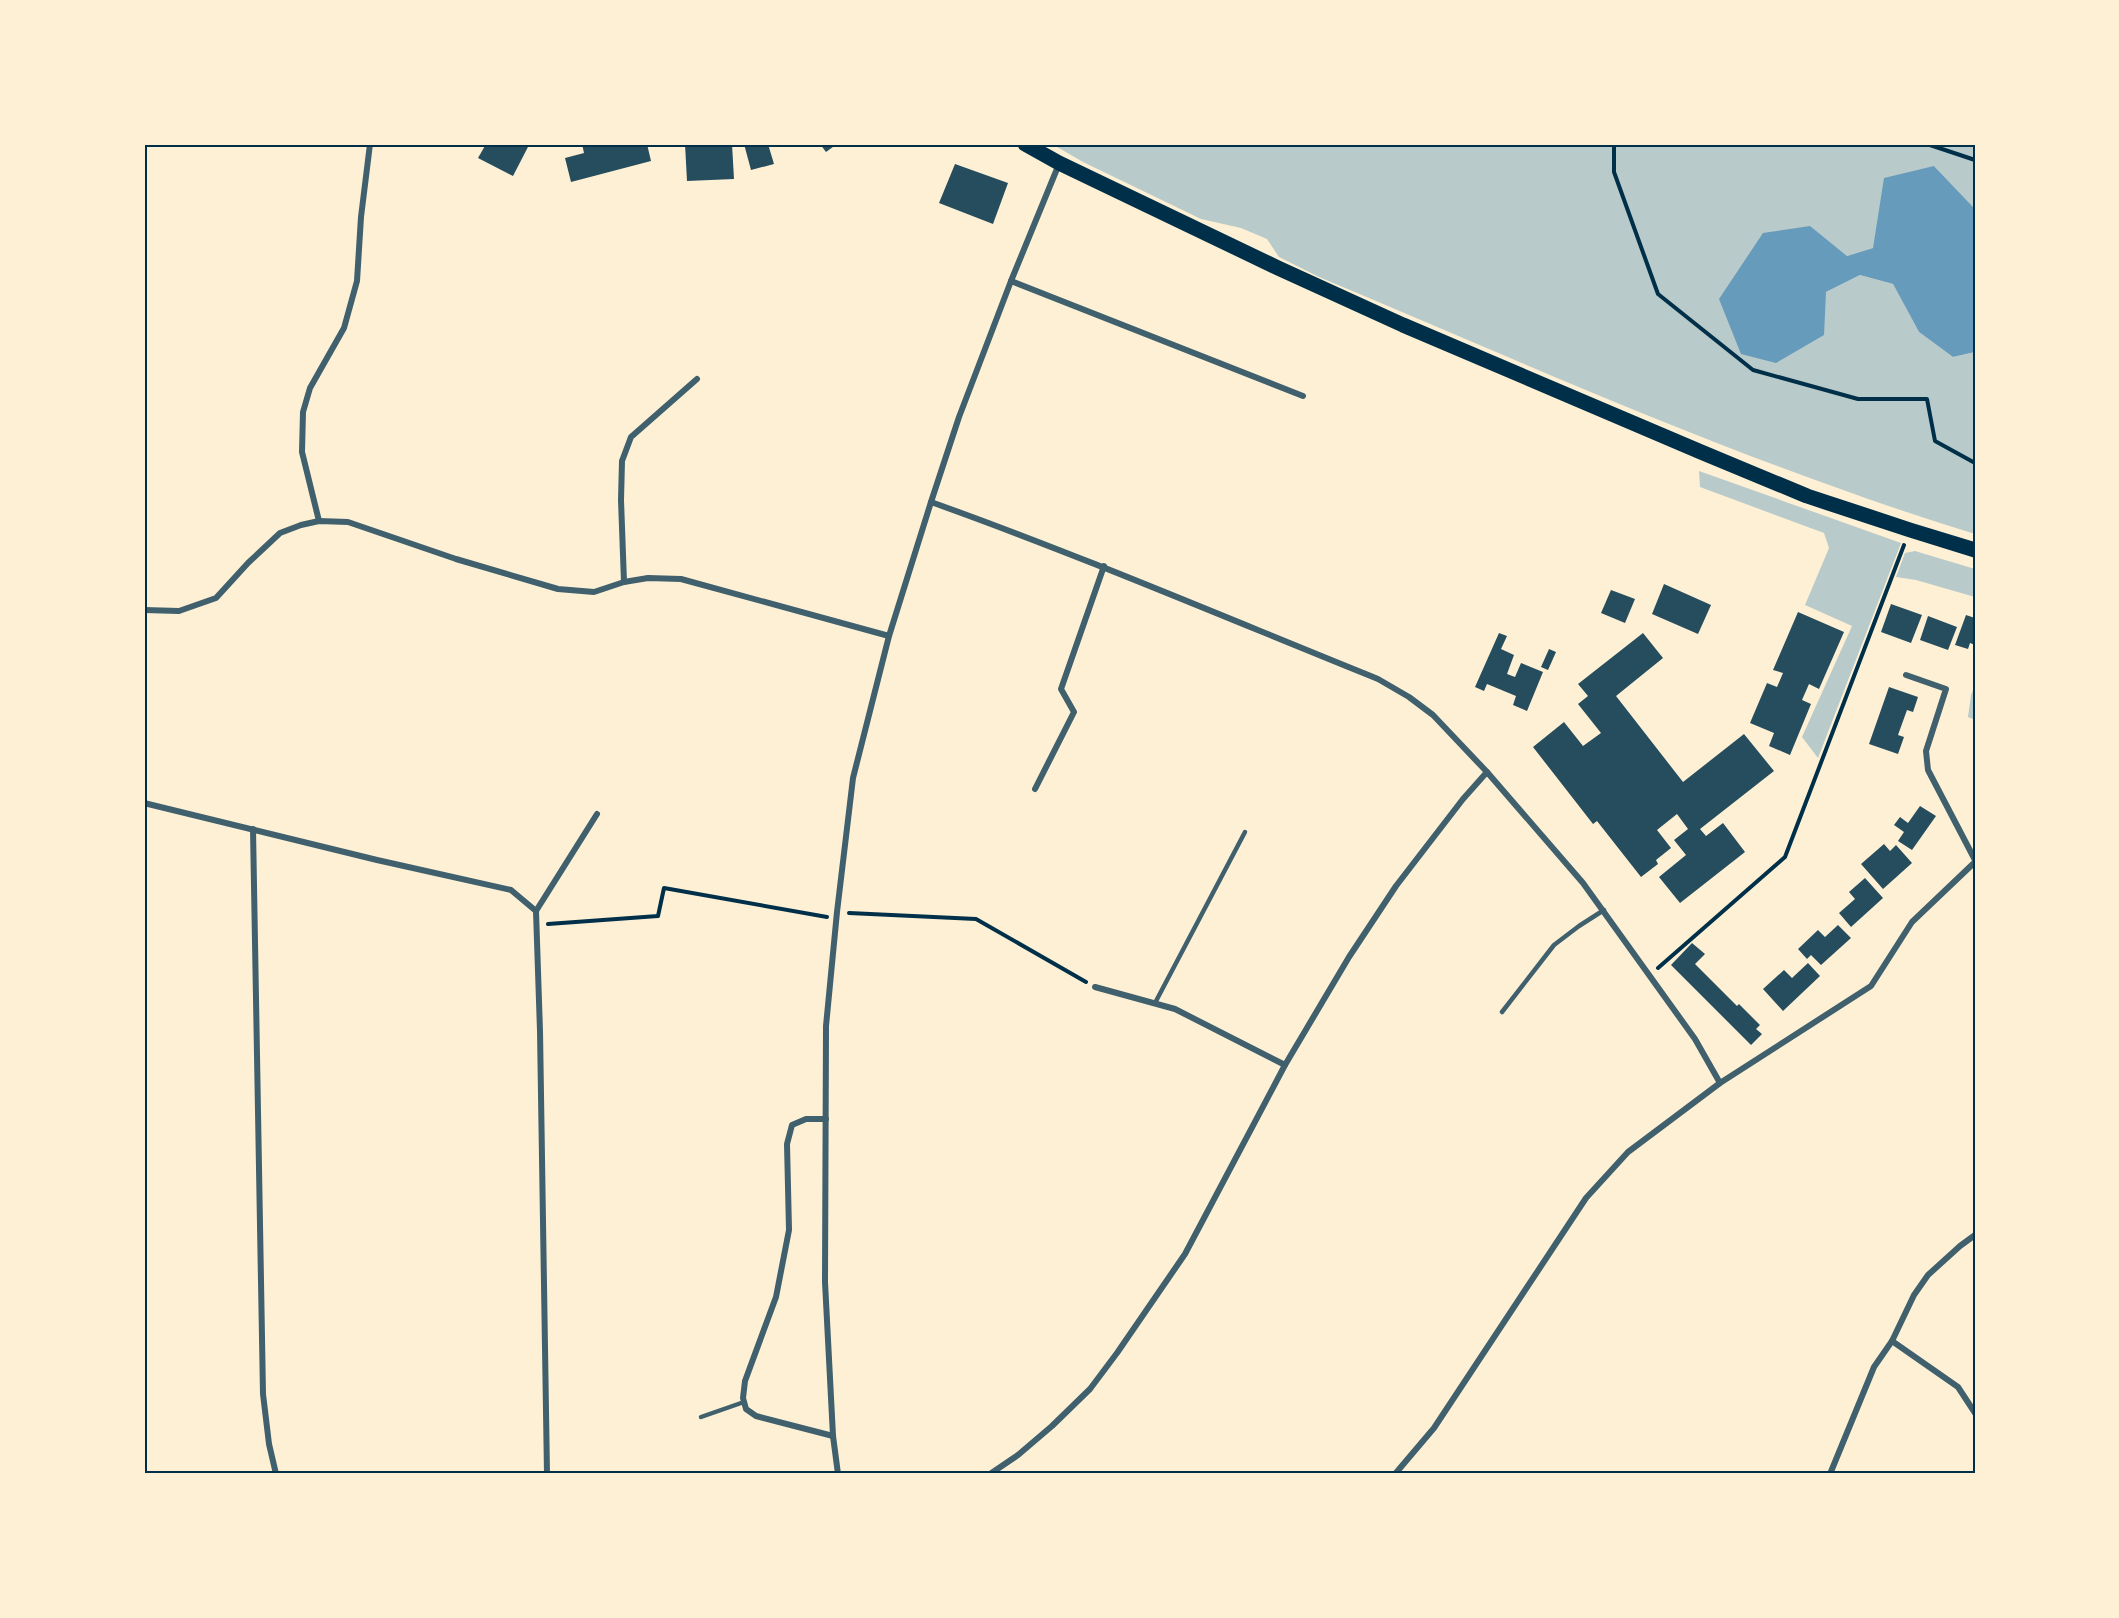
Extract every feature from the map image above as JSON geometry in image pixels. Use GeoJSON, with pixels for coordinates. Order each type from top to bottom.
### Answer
{"type":"FeatureCollection","features":[{"type":"Feature","properties":{"kind":"highway"},"geometry":{"type":"LineString","coordinates":[[1025,144],[1059,163],[1278,268],[1413,329],[1807,495],[1910,531],[1975,550]]}},
{"type":"Feature","properties":{"kind":"street"},"geometry":{"type":"LineString","coordinates":[[319,521],[302,452],[303,412],[310,388],[344,328],[357,281],[361,217],[370,144]]}},
{"type":"Feature","properties":{"kind":"street"},"geometry":{"type":"LineString","coordinates":[[838,1474],[832,1436],[825,1282],[826,1026],[836,915],[853,778],[889,636],[959,417],[1059,163]]}},
{"type":"Feature","properties":{"kind":"street"},"geometry":{"type":"LineString","coordinates":[[1011,281],[1303,396]]}},
{"type":"Feature","properties":{"kind":"street"},"geometry":{"type":"LineString","coordinates":[[624,582],[622,461],[631,437],[697,379]]}},
{"type":"Feature","properties":{"kind":"street"},"geometry":{"type":"LineString","coordinates":[[931,502],[1104,566],[1378,679],[1409,697],[1433,715],[1487,772],[1583,883],[1695,1039],[1720,1083]]}},
{"type":"Feature","properties":{"kind":"street"},"geometry":{"type":"LineString","coordinates":[[144,610],[179,611],[216,598],[248,562],[280,533],[319,521],[348,522],[456,559],[558,589],[594,592],[624,582],[648,578],[681,579],[728,594],[889,636]]}},
{"type":"Feature","properties":{"kind":"street"},"geometry":{"type":"LineString","coordinates":[[1035,789],[1074,712],[1061,689],[1104,566]]}},
{"type":"Feature","properties":{"kind":"street"},"geometry":{"type":"LineString","coordinates":[[1395,1474],[1434,1428],[1586,1198],[1628,1152],[1720,1083],[1871,986],[1912,922],[1975,861],[1928,770],[1926,751],[1946,689],[1906,675]]}},
{"type":"Feature","properties":{"kind":"street"},"geometry":{"type":"LineString","coordinates":[[990,1474],[1018,1455],[1052,1426],[1089,1389],[1117,1353],[1185,1254],[1285,1065],[1349,957],[1396,886],[1462,800],[1487,772]]}},
{"type":"Feature","properties":{"kind":"street"},"geometry":{"type":"LineString","coordinates":[[144,803],[511,890],[536,911]]}},
{"type":"Feature","properties":{"kind":"street"},"geometry":{"type":"LineString","coordinates":[[547,1474],[536,911],[597,814]]}},
{"type":"Feature","properties":{"kind":"street"},"geometry":{"type":"LineString","coordinates":[[253,829],[263,1394],[269,1444],[276,1474]]}},
{"type":"Feature","properties":{"kind":"street"},"geometry":{"type":"LineString","coordinates":[[1095,987],[1175,1009],[1285,1065]]}},
{"type":"Feature","properties":{"kind":"street"},"geometry":{"type":"LineString","coordinates":[[826,1119],[806,1119],[792,1125],[787,1144],[789,1230],[776,1298],[745,1382],[744,1402],[746,1409],[756,1416],[832,1436]]}},
{"type":"Feature","properties":{"kind":"street"},"geometry":{"type":"LineString","coordinates":[[1830,1474],[1874,1367],[1892,1341],[1914,1295],[1928,1275],[1975,1235]]}},
{"type":"Feature","properties":{"kind":"street"},"geometry":{"type":"LineString","coordinates":[[1892,1341],[1958,1387],[1975,1413]]}},
{"type":"Feature","properties":{"kind":"lane"},"geometry":{"type":"LineString","coordinates":[[1155,1004],[1245,832]]}},
{"type":"Feature","properties":{"kind":"lane"},"geometry":{"type":"LineString","coordinates":[[1502,1012],[1554,945],[1604,910]]}},
{"type":"Feature","properties":{"kind":"lane"},"geometry":{"type":"LineString","coordinates":[[701,1417],[744,1402]]}},
{"type":"Feature","properties":{"kind":"path"},"geometry":{"type":"LineString","coordinates":[[1614,144],[1614,172],[1658,294],[1753,370],[1858,399],[1927,399],[1935,441],[1975,463]]}},
{"type":"Feature","properties":{"kind":"path"},"geometry":{"type":"LineString","coordinates":[[1927,144],[1975,160]]}},
{"type":"Feature","properties":{"kind":"path"},"geometry":{"type":"LineString","coordinates":[[1649,976],[1785,857],[1910,531]]}},
{"type":"Feature","properties":{"kind":"path"},"geometry":{"type":"LineString","coordinates":[[537,925],[658,916],[664,888],[836,915],[976,919],[1095,987]]}},
{"type":"Feature","properties":{"kind":"shaded area"},"geometry":{"type":"Polygon","coordinates":[[[1052,144],[1975,144],[1975,209],[1934,166],[1873,248],[1847,256],[1809,226],[1826,292],[1860,275],[1893,284],[1919,332],[1953,357],[1975,352],[1975,534],[1808,478],[1644,414],[1481,346],[1319,277],[1279,257],[1267,239],[1241,228],[1201,219],[1083,162],[1052,144]]]}},
{"type":"Feature","properties":{"kind":"shaded area"},"geometry":{"type":"Polygon","coordinates":[[[1699,471],[1901,543],[1818,758],[1802,737],[1852,626],[1805,605],[1829,548],[1824,533],[1700,487],[1699,471]]]}},
{"type":"Feature","properties":{"kind":"shaded area"},"geometry":{"type":"Polygon","coordinates":[[[1915,551],[1975,569],[1975,597],[1916,580],[1896,577],[1905,553],[1915,551]]]}},
{"type":"Feature","properties":{"kind":"shaded area"},"geometry":{"type":"Polygon","coordinates":[[[1975,686],[1975,720],[1968,717],[1971,695],[1975,686]]]}},
{"type":"Feature","properties":{"kind":"water"},"geometry":{"type":"Polygon","coordinates":[[[1934,166],[1975,209],[1975,352],[1953,357],[1919,332],[1893,284],[1860,275],[1826,292],[1824,335],[1776,363],[1741,354],[1719,299],[1763,233],[1810,226],[1847,256],[1873,248],[1884,178],[1934,166]]]}},
{"type":"Feature","properties":{"kind":"building"},"geometry":{"type":"Polygon","coordinates":[[[486,144],[529,145],[513,176],[478,158],[486,144]]]}},
{"type":"Feature","properties":{"kind":"building"},"geometry":{"type":"Polygon","coordinates":[[[582,144],[647,144],[651,161],[571,182],[565,158],[584,153],[582,144]]]}},
{"type":"Feature","properties":{"kind":"building"},"geometry":{"type":"Polygon","coordinates":[[[685,144],[732,144],[734,179],[687,181],[685,144]]]}},
{"type":"Feature","properties":{"kind":"building"},"geometry":{"type":"Polygon","coordinates":[[[744,144],[768,144],[774,164],[751,170],[744,144]]]}},
{"type":"Feature","properties":{"kind":"building"},"geometry":{"type":"Polygon","coordinates":[[[820,144],[837,144],[826,152],[820,144]]]}},
{"type":"Feature","properties":{"kind":"building"},"geometry":{"type":"Polygon","coordinates":[[[955,164],[1008,183],[993,224],[939,203],[955,164]]]}},
{"type":"Feature","properties":{"kind":"building"},"geometry":{"type":"Polygon","coordinates":[[[1664,584],[1711,605],[1698,634],[1652,614],[1664,584]]]}},
{"type":"Feature","properties":{"kind":"building"},"geometry":{"type":"Polygon","coordinates":[[[1611,590],[1635,599],[1625,623],[1601,613],[1611,590]]]}},
{"type":"Feature","properties":{"kind":"building"},"geometry":{"type":"Polygon","coordinates":[[[1891,604],[1922,615],[1911,643],[1881,632],[1891,604]]]}},
{"type":"Feature","properties":{"kind":"building"},"geometry":{"type":"Polygon","coordinates":[[[1798,612],[1844,632],[1819,689],[1809,684],[1802,700],[1811,704],[1790,755],[1769,746],[1774,733],[1750,723],[1767,683],[1777,687],[1783,673],[1773,670],[1798,612]]]}},
{"type":"Feature","properties":{"kind":"building"},"geometry":{"type":"Polygon","coordinates":[[[1966,615],[1975,618],[1975,645],[1970,643],[1968,649],[1955,645],[1966,615]]]}},
{"type":"Feature","properties":{"kind":"building"},"geometry":{"type":"Polygon","coordinates":[[[1928,616],[1957,627],[1948,650],[1920,640],[1928,616]]]}},
{"type":"Feature","properties":{"kind":"building"},"geometry":{"type":"Polygon","coordinates":[[[1499,633],[1507,636],[1501,649],[1514,655],[1507,674],[1515,677],[1521,663],[1543,672],[1527,711],[1513,705],[1516,696],[1487,684],[1484,691],[1475,687],[1499,633]]]}},
{"type":"Feature","properties":{"kind":"building"},"geometry":{"type":"Polygon","coordinates":[[[1643,633],[1663,658],[1616,696],[1683,782],[1744,734],[1774,771],[1700,829],[1706,836],[1723,823],[1745,852],[1680,903],[1659,877],[1686,855],[1674,840],[1688,829],[1677,814],[1657,830],[1671,848],[1656,860],[1658,864],[1641,877],[1597,821],[1593,824],[1533,747],[1564,722],[1583,746],[1601,733],[1578,704],[1588,696],[1578,684],[1643,633]]]}},
{"type":"Feature","properties":{"kind":"building"},"geometry":{"type":"Polygon","coordinates":[[[1549,649],[1556,652],[1548,670],[1541,667],[1549,649]]]}},
{"type":"Feature","properties":{"kind":"building"},"geometry":{"type":"Polygon","coordinates":[[[1889,687],[1918,697],[1913,712],[1907,710],[1898,735],[1904,737],[1898,754],[1869,744],[1889,687]]]}},
{"type":"Feature","properties":{"kind":"building"},"geometry":{"type":"Polygon","coordinates":[[[1920,806],[1936,816],[1912,850],[1898,841],[1904,832],[1894,825],[1900,817],[1908,823],[1920,806]]]}},
{"type":"Feature","properties":{"kind":"building"},"geometry":{"type":"Polygon","coordinates":[[[1884,844],[1890,851],[1896,845],[1912,863],[1883,889],[1861,864],[1884,844]]]}},
{"type":"Feature","properties":{"kind":"building"},"geometry":{"type":"Polygon","coordinates":[[[1865,878],[1883,898],[1851,927],[1839,913],[1855,899],[1849,892],[1865,878]]]}},
{"type":"Feature","properties":{"kind":"building"},"geometry":{"type":"Polygon","coordinates":[[[1838,925],[1851,938],[1821,965],[1811,955],[1807,959],[1798,949],[1818,930],[1825,937],[1838,925]]]}},
{"type":"Feature","properties":{"kind":"building"},"geometry":{"type":"Polygon","coordinates":[[[1692,943],[1705,954],[1695,964],[1737,1006],[1739,1004],[1760,1025],[1756,1029],[1762,1034],[1751,1045],[1671,965],[1692,943]]]}},
{"type":"Feature","properties":{"kind":"building"},"geometry":{"type":"Polygon","coordinates":[[[1808,963],[1820,976],[1783,1011],[1763,989],[1784,970],[1792,978],[1808,963]]]}}]}
